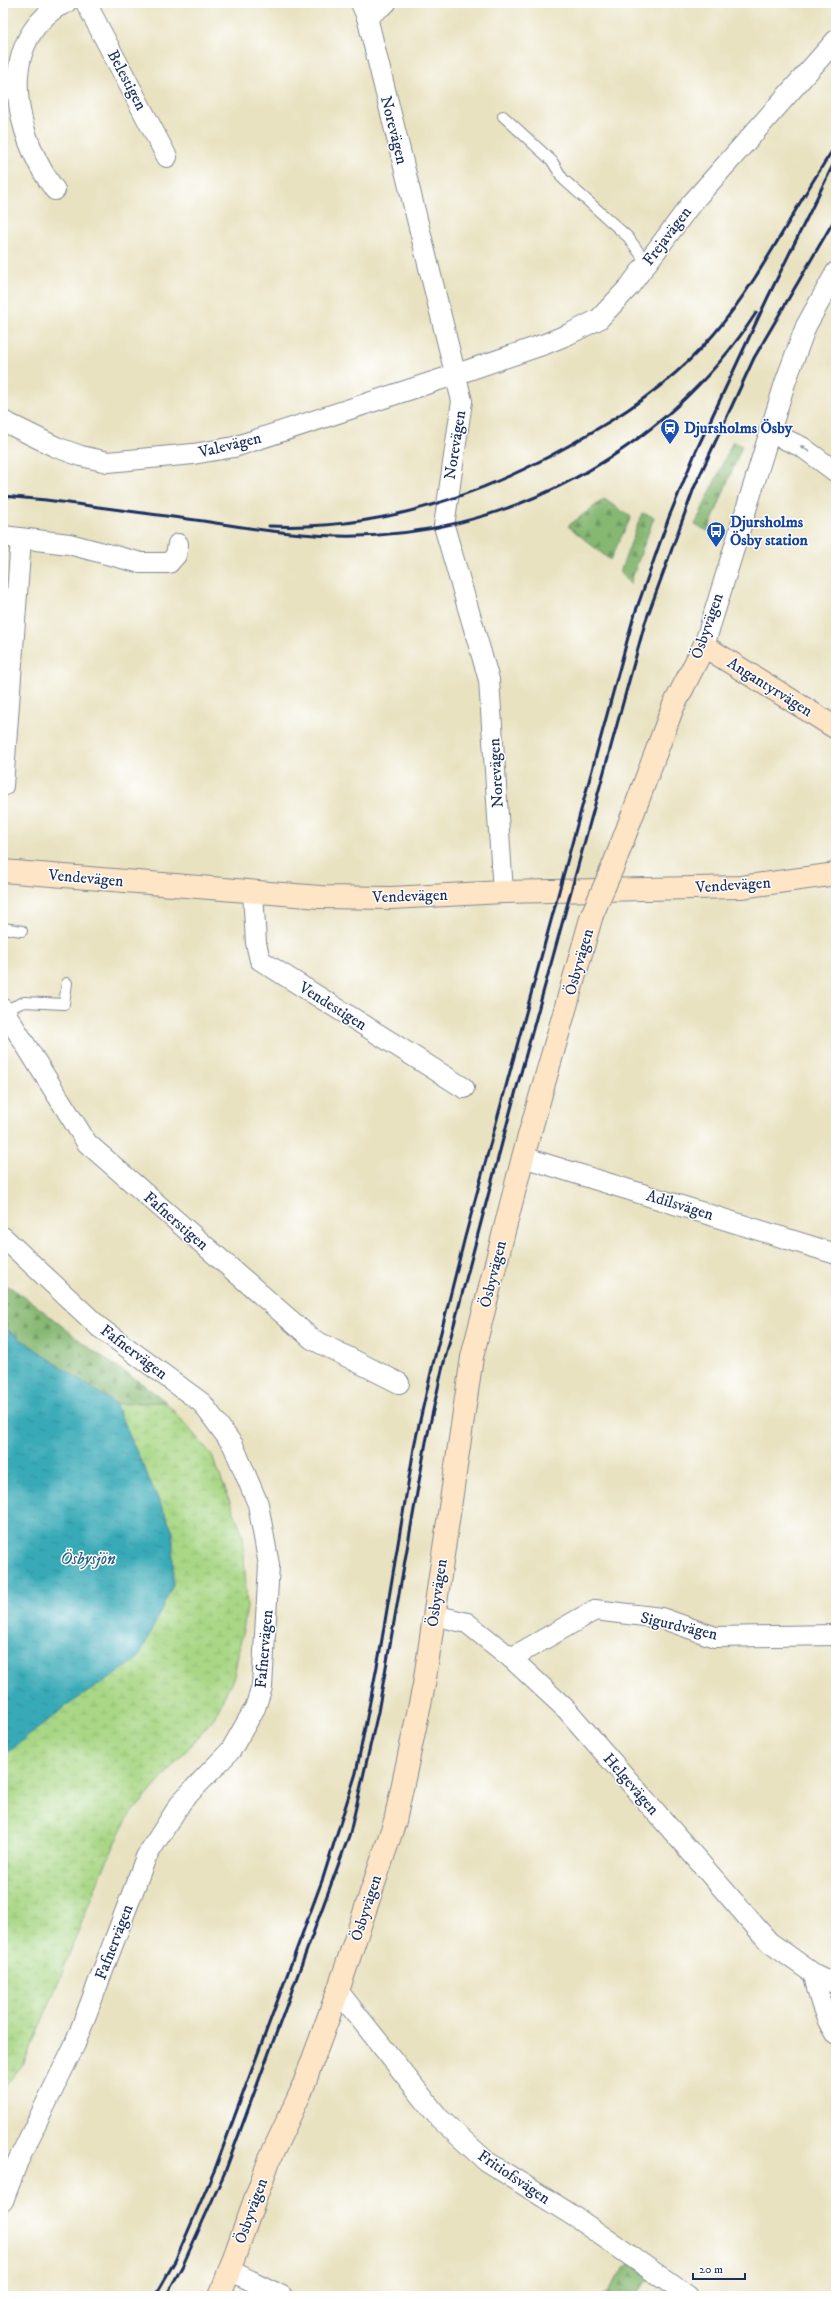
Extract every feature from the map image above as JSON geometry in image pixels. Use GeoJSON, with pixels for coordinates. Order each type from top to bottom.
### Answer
{"type":"FeatureCollection","features":[{"type":"Feature","properties":{"kind":"street"},"geometry":{"type":"LineString","coordinates":[[55,190],[40,170],[25,138],[14,85],[18,52],[33,30],[53,8],[66,3]]}},
{"type":"Feature","properties":{"kind":"street","name":"Belestigen"},"geometry":{"type":"LineString","coordinates":[[86,3],[168,157]]}},
{"type":"Feature","properties":{"kind":"street"},"geometry":{"type":"LineString","coordinates":[[364,10],[386,3]]}},
{"type":"Feature","properties":{"kind":"street","name":"Norevägen"},"geometry":{"type":"LineString","coordinates":[[364,10],[447,343],[457,374],[462,401],[444,526],[489,680],[503,892]]}},
{"type":"Feature","properties":{"kind":"street","name":"Frejavägen"},"geometry":{"type":"LineString","coordinates":[[457,374],[545,344],[598,319],[629,287],[646,262],[691,204],[836,40]]}},
{"type":"Feature","properties":{"kind":"street","name":"Ösbyvägen"},"geometry":{"type":"LineString","coordinates":[[220,2296],[270,2158],[301,2092],[338,1991],[395,1821],[424,1685],[472,1357],[523,1157],[592,915],[614,864],[673,707],[704,646],[769,432],[806,326],[836,272]]}},
{"type":"Feature","properties":{"kind":"street","name":"Valevägen"},"geometry":{"type":"LineString","coordinates":[[3,421],[56,447],[81,456],[108,462],[193,454],[234,447],[457,374]]}},
{"type":"Feature","properties":{"kind":"street"},"geometry":{"type":"LineString","coordinates":[[769,432],[802,447],[836,472]]}},
{"type":"Feature","properties":{"kind":"street"},"geometry":{"type":"LineString","coordinates":[[3,786],[12,537],[69,544],[141,563],[169,563],[176,555],[178,544]]}},
{"type":"Feature","properties":{"kind":"street","name":"Angantyrvägen"},"geometry":{"type":"LineString","coordinates":[[704,646],[836,728]]}},
{"type":"Feature","properties":{"kind":"street","name":"Vendevägen"},"geometry":{"type":"LineString","coordinates":[[3,871],[320,897],[391,898],[503,892],[741,887],[826,876],[836,868]]}},
{"type":"Feature","properties":{"kind":"street","name":"Vendestigen"},"geometry":{"type":"LineString","coordinates":[[253,892],[256,943],[260,960],[464,1088]]}},
{"type":"Feature","properties":{"kind":"street","name":"Fafnerstigen"},"geometry":{"type":"LineString","coordinates":[[4,1010],[86,1143],[312,1339],[399,1382]]}},
{"type":"Feature","properties":{"kind":"street","name":"Adilsvägen"},"geometry":{"type":"LineString","coordinates":[[523,1157],[836,1254]]}},
{"type":"Feature","properties":{"kind":"street","name":"Fafnervägen"},"geometry":{"type":"LineString","coordinates":[[3,1237],[100,1326],[202,1403],[234,1445],[258,1504],[269,1565],[262,1687],[255,1708],[231,1750],[182,1801],[146,1857],[75,2044],[10,2157],[3,2201]]}},
{"type":"Feature","properties":{"kind":"street","name":"Sigurdvägen"},"geometry":{"type":"LineString","coordinates":[[511,1658],[595,1610],[661,1618],[715,1637],[836,1635]]}},
{"type":"Feature","properties":{"kind":"street","name":"Helgevägen"},"geometry":{"type":"LineString","coordinates":[[434,1615],[468,1623],[511,1658],[567,1710],[769,1942],[814,1974],[836,1984]]}},
{"type":"Feature","properties":{"kind":"street"},"geometry":{"type":"LineString","coordinates":[[814,1974],[818,1994],[828,2024],[836,2035]]}},
{"type":"Feature","properties":{"kind":"street","name":"Fritiofsvägen"},"geometry":{"type":"LineString","coordinates":[[338,1991],[439,2118],[486,2162],[575,2217],[688,2296]]}},
{"type":"Feature","properties":{"kind":"street"},"geometry":{"type":"LineString","coordinates":[[229,2270],[282,2296]]}},
{"type":"Feature","properties":{"kind":"lane"},"geometry":{"type":"LineString","coordinates":[[503,116],[552,161],[563,179],[628,237],[646,262]]}},
{"type":"Feature","properties":{"kind":"lane"},"geometry":{"type":"LineString","coordinates":[[3,928],[22,931]]}},
{"type":"Feature","properties":{"kind":"lane"},"geometry":{"type":"LineString","coordinates":[[4,1010],[24,1002],[64,1004],[67,983]]}},
{"type":"Feature","properties":{"kind":"green space"},"geometry":{"type":"Polygon","coordinates":[[[733,441],[742,446],[708,531],[695,525],[733,441]]]}},
{"type":"Feature","properties":{"kind":"green space"},"geometry":{"type":"Polygon","coordinates":[[[604,499],[631,517],[610,560],[568,526],[604,499]]]}},
{"type":"Feature","properties":{"kind":"green space"},"geometry":{"type":"Polygon","coordinates":[[[642,513],[654,517],[630,584],[620,572],[642,513]]]}},
{"type":"Feature","properties":{"kind":"green space"},"geometry":{"type":"Polygon","coordinates":[[[3,1283],[37,1306],[91,1349],[166,1402],[115,1404],[3,1327],[3,1283]]]}},
{"type":"Feature","properties":{"kind":"green space"},"geometry":{"type":"Polygon","coordinates":[[[166,1402],[212,1455],[243,1535],[247,1608],[234,1676],[214,1718],[127,1819],[99,1878],[56,1988],[24,2063],[3,2089],[3,1756],[65,1707],[173,1532],[115,1404],[166,1402]]]}},
{"type":"Feature","properties":{"kind":"green space"},"geometry":{"type":"Polygon","coordinates":[[[630,2263],[652,2276],[634,2296],[603,2296],[630,2263]]]}},
{"type":"Feature","properties":{"kind":"water","name":"Ösbysjön"},"geometry":{"type":"Polygon","coordinates":[[[3,1327],[115,1404],[173,1532],[173,1585],[138,1659],[65,1707],[3,1756],[3,1327]]]}},
{"type":"Feature","properties":{"kind":"railway"},"geometry":{"type":"LineString","coordinates":[[269,526],[312,526],[355,522],[396,514],[437,503],[516,473],[555,453],[609,422],[672,376],[687,363],[714,334],[763,265],[836,145]]}},
{"type":"Feature","properties":{"kind":"railway"},"geometry":{"type":"LineString","coordinates":[[155,2296],[175,2261],[215,2169],[323,1878],[356,1773],[380,1651],[415,1442],[432,1368],[465,1237],[633,619],[669,517],[696,451],[768,297],[836,159]]}},
{"type":"Feature","properties":{"kind":"railway"},"geometry":{"type":"LineString","coordinates":[[166,2296],[183,2265],[225,2172],[350,1833],[378,1712],[426,1442],[442,1370],[512,1105],[645,623],[694,488],[754,358],[836,217]]}},
{"type":"Feature","properties":{"kind":"railway"},"geometry":{"type":"LineString","coordinates":[[3,496],[46,500],[270,531],[337,536],[399,533],[460,522],[519,504],[575,478],[628,446],[676,407],[719,363],[756,313]]}},
{"type":"Feature","properties":{"kind":"place","name":"Djursholms Ösby"},"geometry":{"type":"Point","coordinates":[670,445]}},
{"type":"Feature","properties":{"kind":"place","name":"Djursholms Ösby station"},"geometry":{"type":"Point","coordinates":[716,548]}}]}
